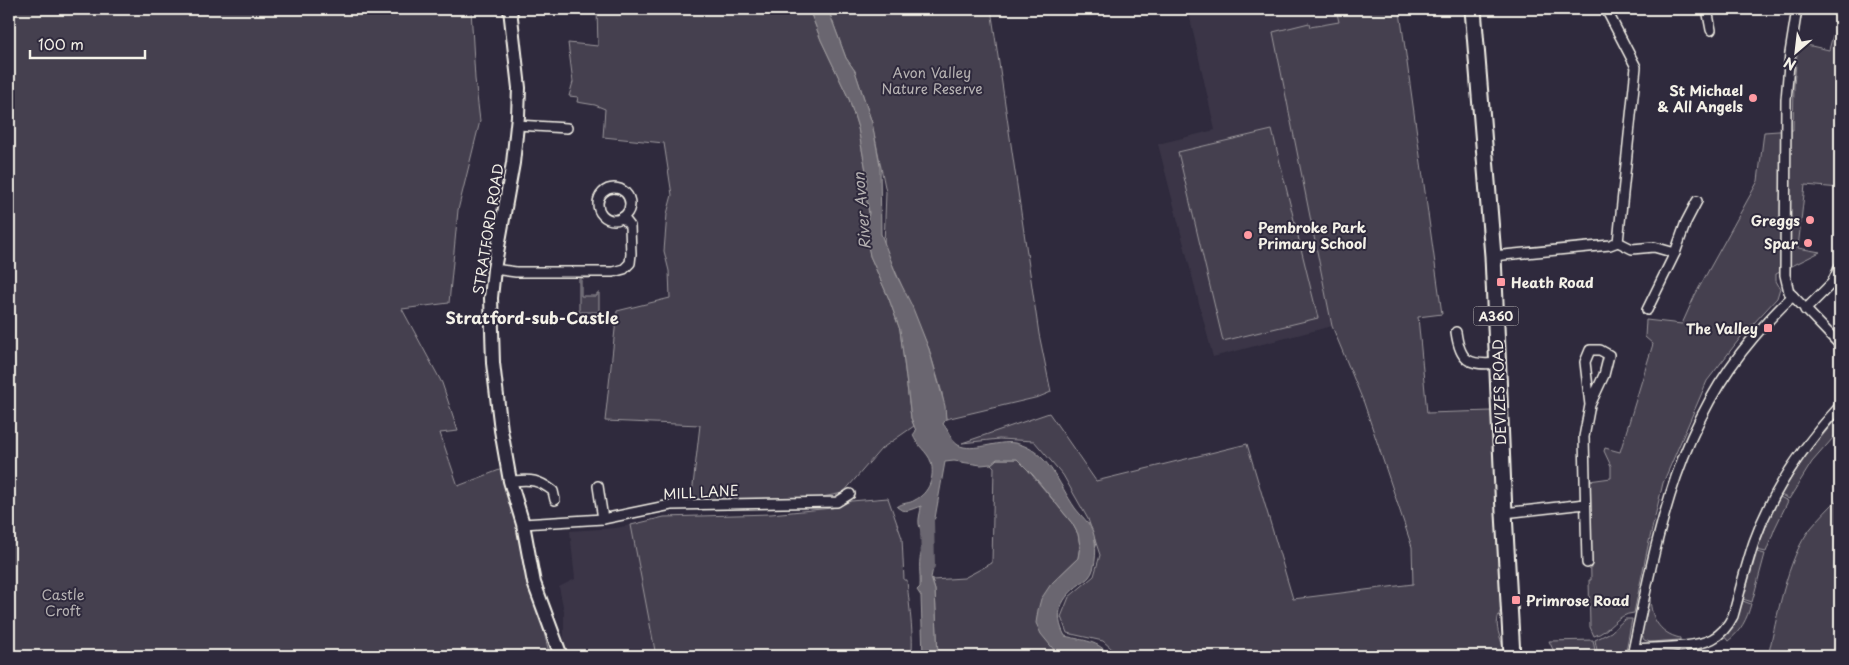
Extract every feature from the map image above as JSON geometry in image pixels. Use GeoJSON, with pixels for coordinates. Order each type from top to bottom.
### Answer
{"type":"FeatureCollection","features":[{"type":"Feature","properties":{"kind":"main road","name":"DEVIZES ROAD"},"geometry":{"type":"LineString","coordinates":[[1473,9],[1493,256],[1512,656]]}},
{"type":"Feature","properties":{"kind":"street","name":"STRATFORD ROAD"},"geometry":{"type":"LineString","coordinates":[[510,9],[519,88],[513,164],[494,269],[491,298],[493,363],[501,430],[510,481],[523,524],[534,584],[561,656]]}},
{"type":"Feature","properties":{"kind":"street"},"geometry":{"type":"LineString","coordinates":[[1606,9],[1636,67],[1618,242]]}},
{"type":"Feature","properties":{"kind":"street"},"geometry":{"type":"LineString","coordinates":[[1707,9],[1711,30]]}},
{"type":"Feature","properties":{"kind":"street"},"geometry":{"type":"LineString","coordinates":[[1797,9],[1790,53],[1786,100],[1785,275],[1789,292],[1840,344]]}},
{"type":"Feature","properties":{"kind":"street"},"geometry":{"type":"LineString","coordinates":[[517,125],[567,128]]}},
{"type":"Feature","properties":{"kind":"street"},"geometry":{"type":"LineString","coordinates":[[1648,310],[1697,201]]}},
{"type":"Feature","properties":{"kind":"street"},"geometry":{"type":"LineString","coordinates":[[494,269],[516,272],[613,272],[624,269],[630,262],[632,254],[630,226],[623,217]]}},
{"type":"Feature","properties":{"kind":"street"},"geometry":{"type":"LineString","coordinates":[[1493,256],[1610,245],[1618,242],[1632,249],[1654,247],[1675,253]]}},
{"type":"Feature","properties":{"kind":"street"},"geometry":{"type":"LineString","coordinates":[[1806,310],[1832,283],[1840,266]]}},
{"type":"Feature","properties":{"kind":"street"},"geometry":{"type":"LineString","coordinates":[[1793,296],[1772,316],[1734,361],[1723,376],[1698,422],[1675,477],[1662,522],[1633,653],[1703,643],[1713,639],[1728,625],[1733,616],[1754,542],[1776,494],[1803,451],[1840,406]]}},
{"type":"Feature","properties":{"kind":"street"},"geometry":{"type":"LineString","coordinates":[[1456,332],[1458,346],[1463,358],[1476,363],[1498,363]]}},
{"type":"Feature","properties":{"kind":"street"},"geometry":{"type":"LineString","coordinates":[[1587,563],[1584,504],[1584,437],[1590,405],[1604,375],[1609,355],[1600,350],[1590,350],[1584,362],[1590,405]]}},
{"type":"Feature","properties":{"kind":"street"},"geometry":{"type":"LineString","coordinates":[[510,481],[534,480],[541,482],[553,491],[555,500]]}},
{"type":"Feature","properties":{"kind":"street"},"geometry":{"type":"LineString","coordinates":[[598,486],[604,519]]}},
{"type":"Feature","properties":{"kind":"street","name":"MILL LANE"},"geometry":{"type":"LineString","coordinates":[[523,524],[604,519],[671,506],[837,502],[850,494]]}},
{"type":"Feature","properties":{"kind":"street"},"geometry":{"type":"LineString","coordinates":[[1504,513],[1584,504]]}},
{"type":"Feature","properties":{"kind":"shaded area"},"geometry":{"type":"Polygon","coordinates":[[[809,9],[828,9],[846,58],[855,71],[872,123],[880,165],[881,234],[896,274],[912,306],[929,349],[945,406],[946,419],[943,424],[958,445],[971,448],[1001,443],[1015,443],[1036,453],[1051,469],[1075,508],[1090,526],[1093,532],[1096,555],[1092,573],[1073,589],[1061,607],[1059,614],[1061,628],[1065,636],[1095,644],[1110,656],[1089,656],[1077,651],[1055,651],[1041,634],[1036,623],[1041,599],[1051,584],[1078,558],[1080,546],[1078,534],[1072,523],[1033,475],[1017,459],[997,459],[991,464],[981,465],[954,461],[945,462],[935,518],[928,527],[929,537],[921,536],[919,522],[921,506],[905,511],[897,507],[913,501],[924,493],[930,484],[931,462],[913,435],[916,431],[911,418],[900,330],[870,256],[866,225],[869,213],[866,195],[867,176],[858,128],[849,99],[821,40],[809,9]]]}},
{"type":"Feature","properties":{"kind":"shaded area","name":"Pembroke Park Primary School"},"geometry":{"type":"Polygon","coordinates":[[[1188,9],[1336,9],[1339,22],[1309,27],[1309,24],[1274,32],[1332,326],[1213,357],[1158,144],[1215,130],[1188,9]]]}},
{"type":"Feature","properties":{"kind":"shaded area"},"geometry":{"type":"Polygon","coordinates":[[[631,525],[656,656],[567,656],[564,651],[564,611],[559,587],[575,579],[570,531],[616,528],[631,525]]]}},
{"type":"Feature","properties":{"kind":"shaded area"},"geometry":{"type":"Polygon","coordinates":[[[923,549],[928,549],[933,568],[931,578],[935,590],[938,656],[923,656],[921,596],[917,590],[920,587],[920,562],[923,549]]]}},
{"type":"Feature","properties":{"kind":"green space","name":"Castle Croft"},"geometry":{"type":"Polygon","coordinates":[[[9,9],[471,9],[475,79],[480,121],[458,210],[449,303],[402,309],[442,383],[458,431],[440,433],[458,486],[502,469],[550,656],[9,656],[9,9]]]}},
{"type":"Feature","properties":{"kind":"green space"},"geometry":{"type":"Polygon","coordinates":[[[597,9],[809,9],[821,40],[849,99],[858,128],[867,176],[866,195],[869,214],[866,225],[870,256],[900,330],[911,418],[914,426],[881,449],[843,493],[817,498],[691,503],[700,425],[605,421],[617,311],[670,298],[669,271],[664,251],[667,214],[672,195],[664,143],[603,137],[605,109],[577,102],[578,97],[569,96],[573,82],[568,43],[598,46],[597,9]]]}},
{"type":"Feature","properties":{"kind":"green space","name":"Avon Valley Nature Reserve"},"geometry":{"type":"Polygon","coordinates":[[[828,9],[991,9],[1039,334],[1051,392],[1039,397],[946,419],[942,393],[929,349],[884,245],[886,192],[872,123],[855,71],[846,58],[828,9]]]}},
{"type":"Feature","properties":{"kind":"green space"},"geometry":{"type":"Polygon","coordinates":[[[1336,9],[1421,9],[1400,12],[1442,314],[1418,317],[1427,413],[1492,411],[1503,606],[1499,614],[1497,626],[1504,656],[1120,656],[1103,641],[1067,633],[1061,617],[1069,597],[1094,576],[1100,555],[1088,519],[1063,475],[1034,441],[999,439],[962,443],[1049,413],[1096,481],[1247,444],[1293,599],[1413,584],[1412,547],[1364,403],[1332,326],[1273,32],[1309,23],[1310,27],[1339,22],[1336,9]]]}},
{"type":"Feature","properties":{"kind":"green space"},"geometry":{"type":"Polygon","coordinates":[[[1840,9],[1840,188],[1805,185],[1798,248],[1820,252],[1776,274],[1776,281],[1780,288],[1777,298],[1741,337],[1707,381],[1663,483],[1634,613],[1622,616],[1600,634],[1594,636],[1590,627],[1589,481],[1611,478],[1611,466],[1604,451],[1605,448],[1620,452],[1653,344],[1645,337],[1646,320],[1682,324],[1695,295],[1758,181],[1764,132],[1793,130],[1794,85],[1798,43],[1829,50],[1840,9]]]}},
{"type":"Feature","properties":{"kind":"green space"},"geometry":{"type":"Polygon","coordinates":[[[1272,130],[1318,318],[1223,341],[1178,152],[1272,130]]]}},
{"type":"Feature","properties":{"kind":"green space"},"geometry":{"type":"Polygon","coordinates":[[[579,274],[592,274],[590,278],[581,278],[581,296],[597,296],[597,293],[599,293],[599,312],[579,312],[579,274]]]}},
{"type":"Feature","properties":{"kind":"green space"},"geometry":{"type":"Polygon","coordinates":[[[1840,414],[1840,430],[1812,462],[1789,499],[1781,495],[1801,462],[1840,414]]]}},
{"type":"Feature","properties":{"kind":"green space"},"geometry":{"type":"Polygon","coordinates":[[[997,459],[1017,459],[1023,464],[1072,523],[1078,534],[1080,546],[1078,558],[1051,584],[1055,651],[1076,653],[1082,656],[938,656],[935,590],[932,580],[964,578],[992,563],[994,467],[991,464],[997,459]]]}},
{"type":"Feature","properties":{"kind":"green space"},"geometry":{"type":"Polygon","coordinates":[[[1780,497],[1788,501],[1766,552],[1757,550],[1768,521],[1780,497]]]}},
{"type":"Feature","properties":{"kind":"green space"},"geometry":{"type":"Polygon","coordinates":[[[1840,497],[1840,656],[1768,656],[1779,607],[1795,555],[1811,528],[1840,497]]]}},
{"type":"Feature","properties":{"kind":"green space"},"geometry":{"type":"Polygon","coordinates":[[[888,498],[902,538],[904,580],[907,580],[912,630],[911,656],[656,656],[631,525],[664,517],[771,514],[832,508],[851,501],[888,498]]]}},
{"type":"Feature","properties":{"kind":"green space"},"geometry":{"type":"Polygon","coordinates":[[[1757,552],[1765,554],[1752,602],[1743,599],[1757,552]]]}},
{"type":"Feature","properties":{"kind":"green space"},"geometry":{"type":"Polygon","coordinates":[[[1650,595],[1654,617],[1661,628],[1672,636],[1680,638],[1680,640],[1650,642],[1644,640],[1641,633],[1650,595]]]}},
{"type":"Feature","properties":{"kind":"green space"},"geometry":{"type":"Polygon","coordinates":[[[1743,601],[1751,604],[1748,615],[1740,629],[1728,641],[1724,636],[1734,625],[1743,601]]]}},
{"type":"Feature","properties":{"kind":"green space"},"geometry":{"type":"Polygon","coordinates":[[[1625,619],[1632,619],[1625,656],[1598,656],[1595,640],[1611,632],[1625,619]]]}},
{"type":"Feature","properties":{"kind":"green space"},"geometry":{"type":"Polygon","coordinates":[[[1593,640],[1596,656],[1556,656],[1549,641],[1593,640]]]}},
{"type":"Feature","properties":{"kind":"waterway","name":"River Avon"},"geometry":{"type":"LineString","coordinates":[[927,520],[928,566]]}},
{"type":"Feature","properties":{"kind":"place","name":"St Michael & All Angels"},"geometry":{"type":"Point","coordinates":[1753,98]}},
{"type":"Feature","properties":{"kind":"place","name":"Greggs"},"geometry":{"type":"Point","coordinates":[1810,220]}},
{"type":"Feature","properties":{"kind":"place","name":"Pembroke Park Primary School"},"geometry":{"type":"Point","coordinates":[1248,235]}},
{"type":"Feature","properties":{"kind":"place","name":"Spar"},"geometry":{"type":"Point","coordinates":[1808,243]}},
{"type":"Feature","properties":{"kind":"place","name":"Heath Road"},"geometry":{"type":"Point","coordinates":[1501,282]}},
{"type":"Feature","properties":{"kind":"place","name":"The Valley"},"geometry":{"type":"Point","coordinates":[1768,328]}},
{"type":"Feature","properties":{"kind":"place","name":"Primrose Road"},"geometry":{"type":"Point","coordinates":[1516,600]}},
{"type":"Feature","properties":{"kind":"district","name":"Stratford-sub-Castle"},"geometry":{"type":"Point","coordinates":[532,317]}}]}
